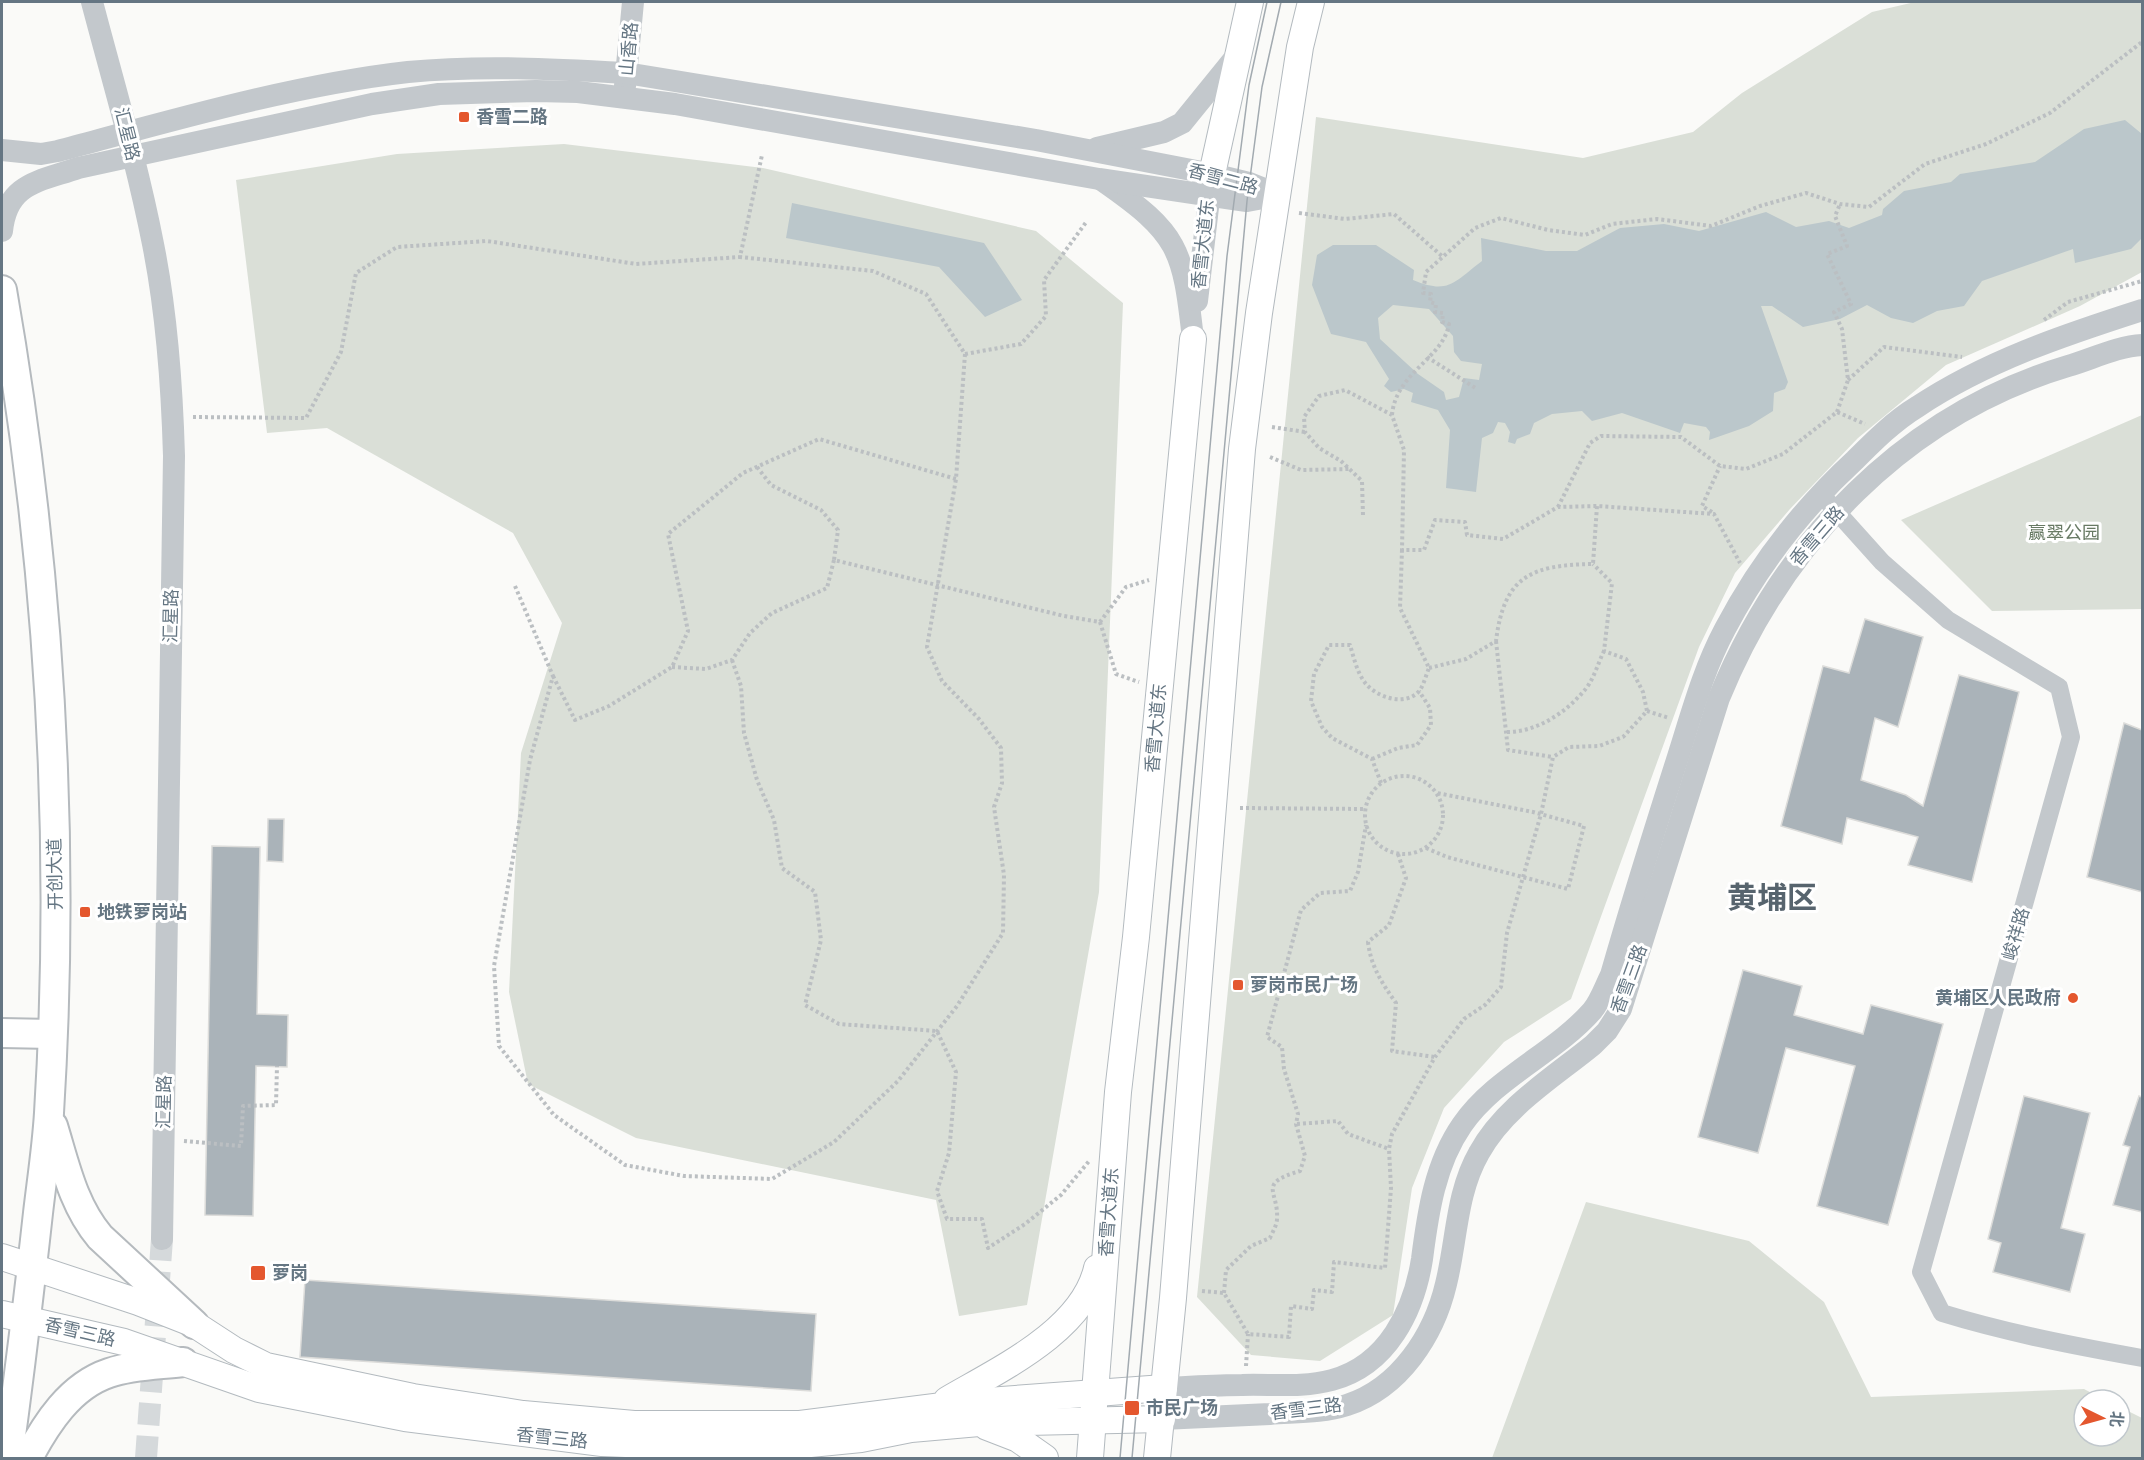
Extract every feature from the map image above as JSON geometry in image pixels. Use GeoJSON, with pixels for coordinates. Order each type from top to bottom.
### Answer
{"type":"FeatureCollection","features":[{"type":"Feature","properties":{"kind":"main road","name":"香雪大道东"},"geometry":{"type":"LineString","coordinates":[[1210,184],[1250,2]]}},
{"type":"Feature","properties":{"kind":"main road"},"geometry":{"type":"LineString","coordinates":[[1157,1458],[1242,449],[1259,313],[1300,47],[1311,2]]}},
{"type":"Feature","properties":{"kind":"main road","name":"开创大道"},"geometry":{"type":"LineString","coordinates":[[2,290],[25,452],[41,597],[56,891],[49,1115],[33,1269],[14,1317],[8,1458]]}},
{"type":"Feature","properties":{"kind":"main road","name":"香雪大道东"},"geometry":{"type":"LineString","coordinates":[[1090,1458],[1118,1092],[1137,925],[1193,339]]}},
{"type":"Feature","properties":{"kind":"main road"},"geometry":{"type":"LineString","coordinates":[[2,1033],[52,1034]]}},
{"type":"Feature","properties":{"kind":"main road"},"geometry":{"type":"LineString","coordinates":[[49,1115],[76,1201],[86,1221],[100,1237],[194,1324]]}},
{"type":"Feature","properties":{"kind":"main road"},"geometry":{"type":"LineString","coordinates":[[939,1405],[1030,1349],[1084,1301],[1096,1273],[1107,1222]]}},
{"type":"Feature","properties":{"kind":"main road","name":"香雪三路"},"geometry":{"type":"LineString","coordinates":[[2,1257],[138,1302],[194,1324],[234,1350],[266,1366],[413,1397],[523,1414],[634,1424],[800,1424],[939,1405],[1164,1388]]}},
{"type":"Feature","properties":{"kind":"main road","name":"香雪三路"},"geometry":{"type":"LineString","coordinates":[[14,1317],[124,1342],[259,1389],[405,1418],[602,1443],[697,1447],[790,1446],[861,1439],[912,1429],[979,1423],[1161,1419]]}},
{"type":"Feature","properties":{"kind":"main road"},"geometry":{"type":"LineString","coordinates":[[28,1458],[51,1418],[88,1382],[110,1372],[183,1362]]}},
{"type":"Feature","properties":{"kind":"main road"},"geometry":{"type":"LineString","coordinates":[[979,1423],[1018,1439],[1045,1458]]}},
{"type":"Feature","properties":{"kind":"street","name":"汇星路"},"geometry":{"type":"LineString","coordinates":[[92,2],[134,157],[162,299],[173,416],[162,1239]]}},
{"type":"Feature","properties":{"kind":"street","name":"山香路"},"geometry":{"type":"LineString","coordinates":[[624,97],[633,2]]}},
{"type":"Feature","properties":{"kind":"street"},"geometry":{"type":"LineString","coordinates":[[1088,151],[1148,137],[1182,123],[1238,54]]}},
{"type":"Feature","properties":{"kind":"street","name":"香雪二路"},"geometry":{"type":"LineString","coordinates":[[2,150],[41,154],[282,95],[407,73],[496,68],[626,73],[1088,151],[1210,184]]}},
{"type":"Feature","properties":{"kind":"street","name":"香雪二路"},"geometry":{"type":"LineString","coordinates":[[2,231],[3,214],[13,195],[31,183],[78,168],[321,114],[439,94],[536,91],[624,97],[1100,179],[1210,184],[1249,183],[1279,195]]}},
{"type":"Feature","properties":{"kind":"street"},"geometry":{"type":"LineString","coordinates":[[1100,179],[1150,215],[1173,243],[1186,280],[1193,339]]}},
{"type":"Feature","properties":{"kind":"street","name":"香雪大道东"},"geometry":{"type":"LineString","coordinates":[[1193,339],[1210,184]]}},
{"type":"Feature","properties":{"kind":"street","name":"香雪三路"},"geometry":{"type":"LineString","coordinates":[[1164,1388],[1299,1385],[1334,1379],[1376,1356],[1396,1333],[1410,1307],[1418,1284],[1427,1220],[1445,1154],[1462,1124],[1488,1095],[1569,1033],[1594,1010],[1611,975],[1703,677],[1725,629],[1762,567],[1820,493],[1879,437],[1915,408],[1958,381],[2066,334],[2142,310]]}},
{"type":"Feature","properties":{"kind":"street","name":"香雪三路"},"geometry":{"type":"LineString","coordinates":[[1161,1419],[1300,1413],[1348,1405],[1385,1383],[1408,1363],[1431,1330],[1443,1296],[1461,1198],[1479,1153],[1498,1123],[1593,1045],[1607,1031],[1621,1010],[1719,698],[1737,654],[1771,594],[1802,549],[1835,512],[1893,458],[1934,429],[2041,374],[2139,345]]}},
{"type":"Feature","properties":{"kind":"street","name":"峻祥路"},"geometry":{"type":"LineString","coordinates":[[1820,493],[1882,562],[1947,620],[2059,687],[2071,737],[1921,1272],[1942,1313],[1980,1325],[2142,1358]]}},
{"type":"Feature","properties":{"kind":"path"},"geometry":{"type":"LineString","coordinates":[[1381,783],[1372,759],[1332,738],[1322,727],[1311,701],[1314,674],[1329,645],[1350,645],[1366,684],[1378,694],[1393,699],[1409,698],[1419,691],[1429,668],[1400,608],[1404,450],[1392,415],[1393,399],[1412,373],[1447,337],[1449,324],[1442,322],[1443,313],[1435,312],[1436,304],[1430,302],[1431,294],[1423,293],[1426,272],[1475,228],[1501,218],[1548,230],[1585,235],[1612,224],[1657,219],[1711,226],[1760,206],[1806,194],[1840,204],[1869,207],[1925,164],[1986,144],[2050,113],[2142,42]]}},
{"type":"Feature","properties":{"kind":"path"},"geometry":{"type":"LineString","coordinates":[[740,257],[762,155]]}},
{"type":"Feature","properties":{"kind":"path"},"geometry":{"type":"LineString","coordinates":[[1558,507],[1590,443],[1601,436],[1681,437],[1720,466],[1746,469],[1783,454],[1837,412],[1848,380],[1842,329],[1834,312],[1851,304],[1827,254],[1847,246],[1835,216],[1840,204]]}},
{"type":"Feature","properties":{"kind":"path"},"geometry":{"type":"LineString","coordinates":[[1299,213],[1345,219],[1394,214],[1443,257]]}},
{"type":"Feature","properties":{"kind":"path"},"geometry":{"type":"LineString","coordinates":[[965,354],[1021,344],[1046,316],[1044,280],[1087,221]]}},
{"type":"Feature","properties":{"kind":"path"},"geometry":{"type":"LineString","coordinates":[[173,416],[306,418],[340,352],[356,273],[397,247],[487,241],[636,264],[740,257],[873,271],[926,294],[965,354],[956,479],[927,647],[942,681],[979,719],[1001,748],[1002,783],[994,807],[1004,875],[1002,933],[957,1006],[898,1081],[834,1142],[772,1179],[684,1176],[625,1165],[554,1115],[499,1046],[494,966],[530,760],[553,676]]}},
{"type":"Feature","properties":{"kind":"path"},"geometry":{"type":"LineString","coordinates":[[2042,322],[2068,302],[2142,281]]}},
{"type":"Feature","properties":{"kind":"path"},"geometry":{"type":"LineString","coordinates":[[1848,380],[1884,347],[1965,357]]}},
{"type":"Feature","properties":{"kind":"path"},"geometry":{"type":"LineString","coordinates":[[1427,357],[1477,389]]}},
{"type":"Feature","properties":{"kind":"path"},"geometry":{"type":"LineString","coordinates":[[1363,515],[1362,481],[1319,448],[1305,432],[1304,417],[1319,396],[1345,390],[1392,415]]}},
{"type":"Feature","properties":{"kind":"path"},"geometry":{"type":"LineString","coordinates":[[1837,412],[1867,424]]}},
{"type":"Feature","properties":{"kind":"path"},"geometry":{"type":"LineString","coordinates":[[1272,427],[1305,432]]}},
{"type":"Feature","properties":{"kind":"path"},"geometry":{"type":"LineString","coordinates":[[515,585],[553,676],[575,720],[609,706],[672,667],[688,631],[668,534],[743,473],[819,440],[956,479]]}},
{"type":"Feature","properties":{"kind":"path"},"geometry":{"type":"LineString","coordinates":[[1270,457],[1301,470],[1349,469]]}},
{"type":"Feature","properties":{"kind":"path"},"geometry":{"type":"LineString","coordinates":[[1720,466],[1702,506],[1714,514],[1745,572]]}},
{"type":"Feature","properties":{"kind":"path"},"geometry":{"type":"LineString","coordinates":[[672,667],[706,669],[732,660],[750,633],[772,613],[827,588],[838,530],[821,510],[771,485],[758,467]]}},
{"type":"Feature","properties":{"kind":"path"},"geometry":{"type":"LineString","coordinates":[[1402,550],[1424,550],[1435,520],[1465,522],[1467,535],[1503,538],[1558,507],[1597,506],[1714,514]]}},
{"type":"Feature","properties":{"kind":"path"},"geometry":{"type":"LineString","coordinates":[[1593,564],[1597,506]]}},
{"type":"Feature","properties":{"kind":"path"},"geometry":{"type":"LineString","coordinates":[[834,560],[1064,616],[1100,622]]}},
{"type":"Feature","properties":{"kind":"path"},"geometry":{"type":"LineString","coordinates":[[1507,732],[1522,732],[1554,718],[1585,691],[1604,651],[1612,583],[1593,564],[1558,565],[1532,574],[1512,588],[1499,615],[1496,641],[1508,750],[1553,757],[1569,747],[1599,746],[1623,737],[1647,711]]}},
{"type":"Feature","properties":{"kind":"path"},"geometry":{"type":"LineString","coordinates":[[1100,622],[1126,587],[1149,580]]}},
{"type":"Feature","properties":{"kind":"path"},"geometry":{"type":"LineString","coordinates":[[1100,622],[1116,675],[1139,682]]}},
{"type":"Feature","properties":{"kind":"path"},"geometry":{"type":"LineString","coordinates":[[1429,668],[1466,659],[1496,641]]}},
{"type":"Feature","properties":{"kind":"path"},"geometry":{"type":"LineString","coordinates":[[1604,651],[1626,659],[1643,692],[1647,711]]}},
{"type":"Feature","properties":{"kind":"path"},"geometry":{"type":"LineString","coordinates":[[732,660],[741,686],[744,733],[757,780],[774,820],[782,868],[815,892],[822,940],[805,1005],[839,1024],[937,1031]]}},
{"type":"Feature","properties":{"kind":"path"},"geometry":{"type":"LineString","coordinates":[[1372,759],[1398,748],[1417,745],[1431,725],[1430,708],[1419,691]]}},
{"type":"Feature","properties":{"kind":"path"},"geometry":{"type":"LineString","coordinates":[[1647,711],[1677,721]]}},
{"type":"Feature","properties":{"kind":"path"},"geometry":{"type":"LineString","coordinates":[[1248,1334],[1289,1337],[1291,1306],[1312,1309],[1314,1290],[1332,1292],[1334,1262],[1385,1268],[1391,1188],[1389,1149],[1400,1119],[1435,1057],[1464,1019],[1485,1005],[1501,987],[1507,933],[1541,814],[1553,757]]}},
{"type":"Feature","properties":{"kind":"path"},"geometry":{"type":"LineString","coordinates":[[1246,1369],[1248,1334],[1224,1293],[1227,1270],[1251,1246],[1270,1238],[1277,1220],[1272,1196],[1274,1185],[1282,1176],[1300,1171],[1305,1156],[1296,1125],[1298,1114],[1284,1069],[1282,1047],[1267,1037],[1301,910],[1320,893],[1350,891],[1358,872],[1366,825],[1365,809],[1371,795],[1381,783],[1395,777],[1411,776],[1426,782],[1437,793],[1443,808],[1443,824],[1437,838],[1426,848],[1412,854],[1398,854],[1384,849],[1373,838],[1366,825]]}},
{"type":"Feature","properties":{"kind":"path"},"geometry":{"type":"LineString","coordinates":[[1426,848],[1524,879],[1568,889],[1584,826],[1541,814],[1437,793]]}},
{"type":"Feature","properties":{"kind":"path"},"geometry":{"type":"LineString","coordinates":[[1240,808],[1365,809]]}},
{"type":"Feature","properties":{"kind":"path"},"geometry":{"type":"LineString","coordinates":[[1398,854],[1406,878],[1389,925],[1368,942],[1370,959],[1381,982],[1396,1003],[1392,1051],[1435,1057]]}},
{"type":"Feature","properties":{"kind":"path"},"geometry":{"type":"LineString","coordinates":[[937,1031],[956,1072],[949,1153],[937,1191],[947,1219],[982,1219],[988,1248],[1025,1224],[1061,1195],[1091,1159]]}},
{"type":"Feature","properties":{"kind":"path"},"geometry":{"type":"LineString","coordinates":[[164,1140],[241,1146],[243,1106],[276,1105],[277,1066]]}},
{"type":"Feature","properties":{"kind":"path"},"geometry":{"type":"LineString","coordinates":[[1296,1125],[1338,1121],[1347,1134],[1389,1149]]}},
{"type":"Feature","properties":{"kind":"path"},"geometry":{"type":"LineString","coordinates":[[1202,1291],[1224,1293]]}},
{"type":"Feature","properties":{"kind":"green space","name":"市民广场"},"geometry":{"type":"Polygon","coordinates":[[[1915,2],[2142,2],[2142,272],[2080,306],[1946,365],[1858,438],[1790,509],[1735,573],[1699,647],[1571,999],[1504,1042],[1444,1108],[1412,1188],[1393,1315],[1320,1361],[1251,1355],[1197,1297],[1316,117],[1583,158],[1693,132],[1742,93],[1872,12],[1915,2]]]}},
{"type":"Feature","properties":{"kind":"green space"},"geometry":{"type":"Polygon","coordinates":[[[564,144],[763,168],[1036,231],[1123,303],[1099,892],[1027,1305],[959,1316],[936,1200],[636,1138],[528,1084],[509,992],[521,753],[562,623],[513,533],[327,428],[267,433],[236,180],[397,154],[564,144]]]}},
{"type":"Feature","properties":{"kind":"green space","name":"赢翠公园"},"geometry":{"type":"Polygon","coordinates":[[[2142,415],[2142,609],[1992,611],[1901,520],[2142,415]]]}},
{"type":"Feature","properties":{"kind":"green space"},"geometry":{"type":"Polygon","coordinates":[[[1586,1202],[1749,1241],[1824,1302],[1871,1397],[2072,1389],[2072,1448],[2132,1448],[2132,1413],[2142,1418],[2142,1458],[1492,1458],[1586,1202]]]}},
{"type":"Feature","properties":{"kind":"shaded area"},"geometry":{"type":"Polygon","coordinates":[[[2125,120],[2142,134],[2142,238],[2131,249],[2075,263],[2073,249],[1982,281],[1964,306],[1937,311],[1913,323],[1891,318],[1867,305],[1840,319],[1803,327],[1772,306],[1761,306],[1788,382],[1785,389],[1774,393],[1773,411],[1749,426],[1709,440],[1710,432],[1706,427],[1684,423],[1680,433],[1622,413],[1592,421],[1582,411],[1552,414],[1534,423],[1530,434],[1517,439],[1515,444],[1508,442],[1510,432],[1505,423],[1498,422],[1493,433],[1482,438],[1476,492],[1446,488],[1450,430],[1438,410],[1411,402],[1413,393],[1404,389],[1391,392],[1384,386],[1389,379],[1366,342],[1331,334],[1312,285],[1317,255],[1333,245],[1376,245],[1414,270],[1413,280],[1443,286],[1457,280],[1482,261],[1481,238],[1546,251],[1577,251],[1620,228],[1664,224],[1699,231],[1766,212],[1796,227],[1829,221],[1849,228],[1882,215],[1883,209],[1904,191],[1951,182],[1960,174],[2035,162],[2084,129],[2125,120]],[[1393,305],[1378,318],[1380,339],[1418,374],[1444,392],[1446,400],[1459,397],[1464,378],[1479,380],[1482,364],[1461,361],[1454,352],[1453,336],[1429,309],[1393,305]]]}},
{"type":"Feature","properties":{"kind":"shaded area"},"geometry":{"type":"Polygon","coordinates":[[[792,203],[984,243],[1022,300],[985,317],[939,267],[786,238],[792,203]]]}},
{"type":"Feature","properties":{"kind":"building"},"geometry":{"type":"Polygon","coordinates":[[[1865,619],[1923,637],[1898,727],[1875,718],[1861,780],[1906,795],[1923,806],[1959,675],[2019,692],[1972,882],[1908,865],[1918,837],[1847,818],[1842,844],[1781,826],[1823,666],[1849,673],[1865,619]]]}},
{"type":"Feature","properties":{"kind":"building"},"geometry":{"type":"Polygon","coordinates":[[[2124,723],[2142,730],[2142,892],[2087,877],[2124,723]]]}},
{"type":"Feature","properties":{"kind":"building"},"geometry":{"type":"Polygon","coordinates":[[[268,819],[284,819],[283,862],[267,861],[268,819]]]}},
{"type":"Feature","properties":{"kind":"building","name":"萝岗"},"geometry":{"type":"Polygon","coordinates":[[[212,846],[260,847],[257,1014],[288,1015],[287,1067],[256,1066],[253,1216],[205,1215],[212,846]]]}},
{"type":"Feature","properties":{"kind":"building"},"geometry":{"type":"Polygon","coordinates":[[[1743,970],[1802,986],[1794,1015],[1863,1034],[1871,1005],[1943,1024],[1888,1225],[1817,1206],[1855,1066],[1786,1048],[1758,1153],[1698,1137],[1743,970]]]}},
{"type":"Feature","properties":{"kind":"building"},"geometry":{"type":"Polygon","coordinates":[[[2024,1096],[2090,1113],[2061,1228],[2085,1234],[2070,1292],[1993,1272],[2001,1243],[1988,1239],[2024,1096]]]}},
{"type":"Feature","properties":{"kind":"building"},"geometry":{"type":"Polygon","coordinates":[[[2139,1096],[2142,1097],[2142,1212],[2113,1205],[2130,1147],[2123,1145],[2139,1096]]]}},
{"type":"Feature","properties":{"kind":"building","name":"萝岗"},"geometry":{"type":"Polygon","coordinates":[[[305,1280],[816,1314],[811,1391],[300,1357],[305,1280]]]}},
{"type":"Feature","properties":{"kind":"tunnel"},"geometry":{"type":"LineString","coordinates":[[146,1458],[162,1239]]}},
{"type":"Feature","properties":{"kind":"tram line"},"geometry":{"type":"LineString","coordinates":[[1120,1458],[1227,256],[1249,85],[1267,2]]}},
{"type":"Feature","properties":{"kind":"tram line"},"geometry":{"type":"LineString","coordinates":[[1132,1458],[1247,201],[1262,87],[1281,2]]}},
{"type":"Feature","properties":{"kind":"place","name":"香雪二路"},"geometry":{"type":"Point","coordinates":[464,117]}},
{"type":"Feature","properties":{"kind":"place","name":"地铁萝岗站"},"geometry":{"type":"Point","coordinates":[85,912]}},
{"type":"Feature","properties":{"kind":"place","name":"萝岗市民广场"},"geometry":{"type":"Point","coordinates":[1238,985]}},
{"type":"Feature","properties":{"kind":"place","name":"黄埔区人民政府"},"geometry":{"type":"Point","coordinates":[2073,998]}},
{"type":"Feature","properties":{"kind":"place","name":"萝岗"},"geometry":{"type":"Point","coordinates":[258,1273]}},
{"type":"Feature","properties":{"kind":"place","name":"市民广场"},"geometry":{"type":"Point","coordinates":[1132,1408]}},
{"type":"Feature","properties":{"kind":"district","name":"黄埔区"},"geometry":{"type":"Point","coordinates":[1772,898]}}]}
